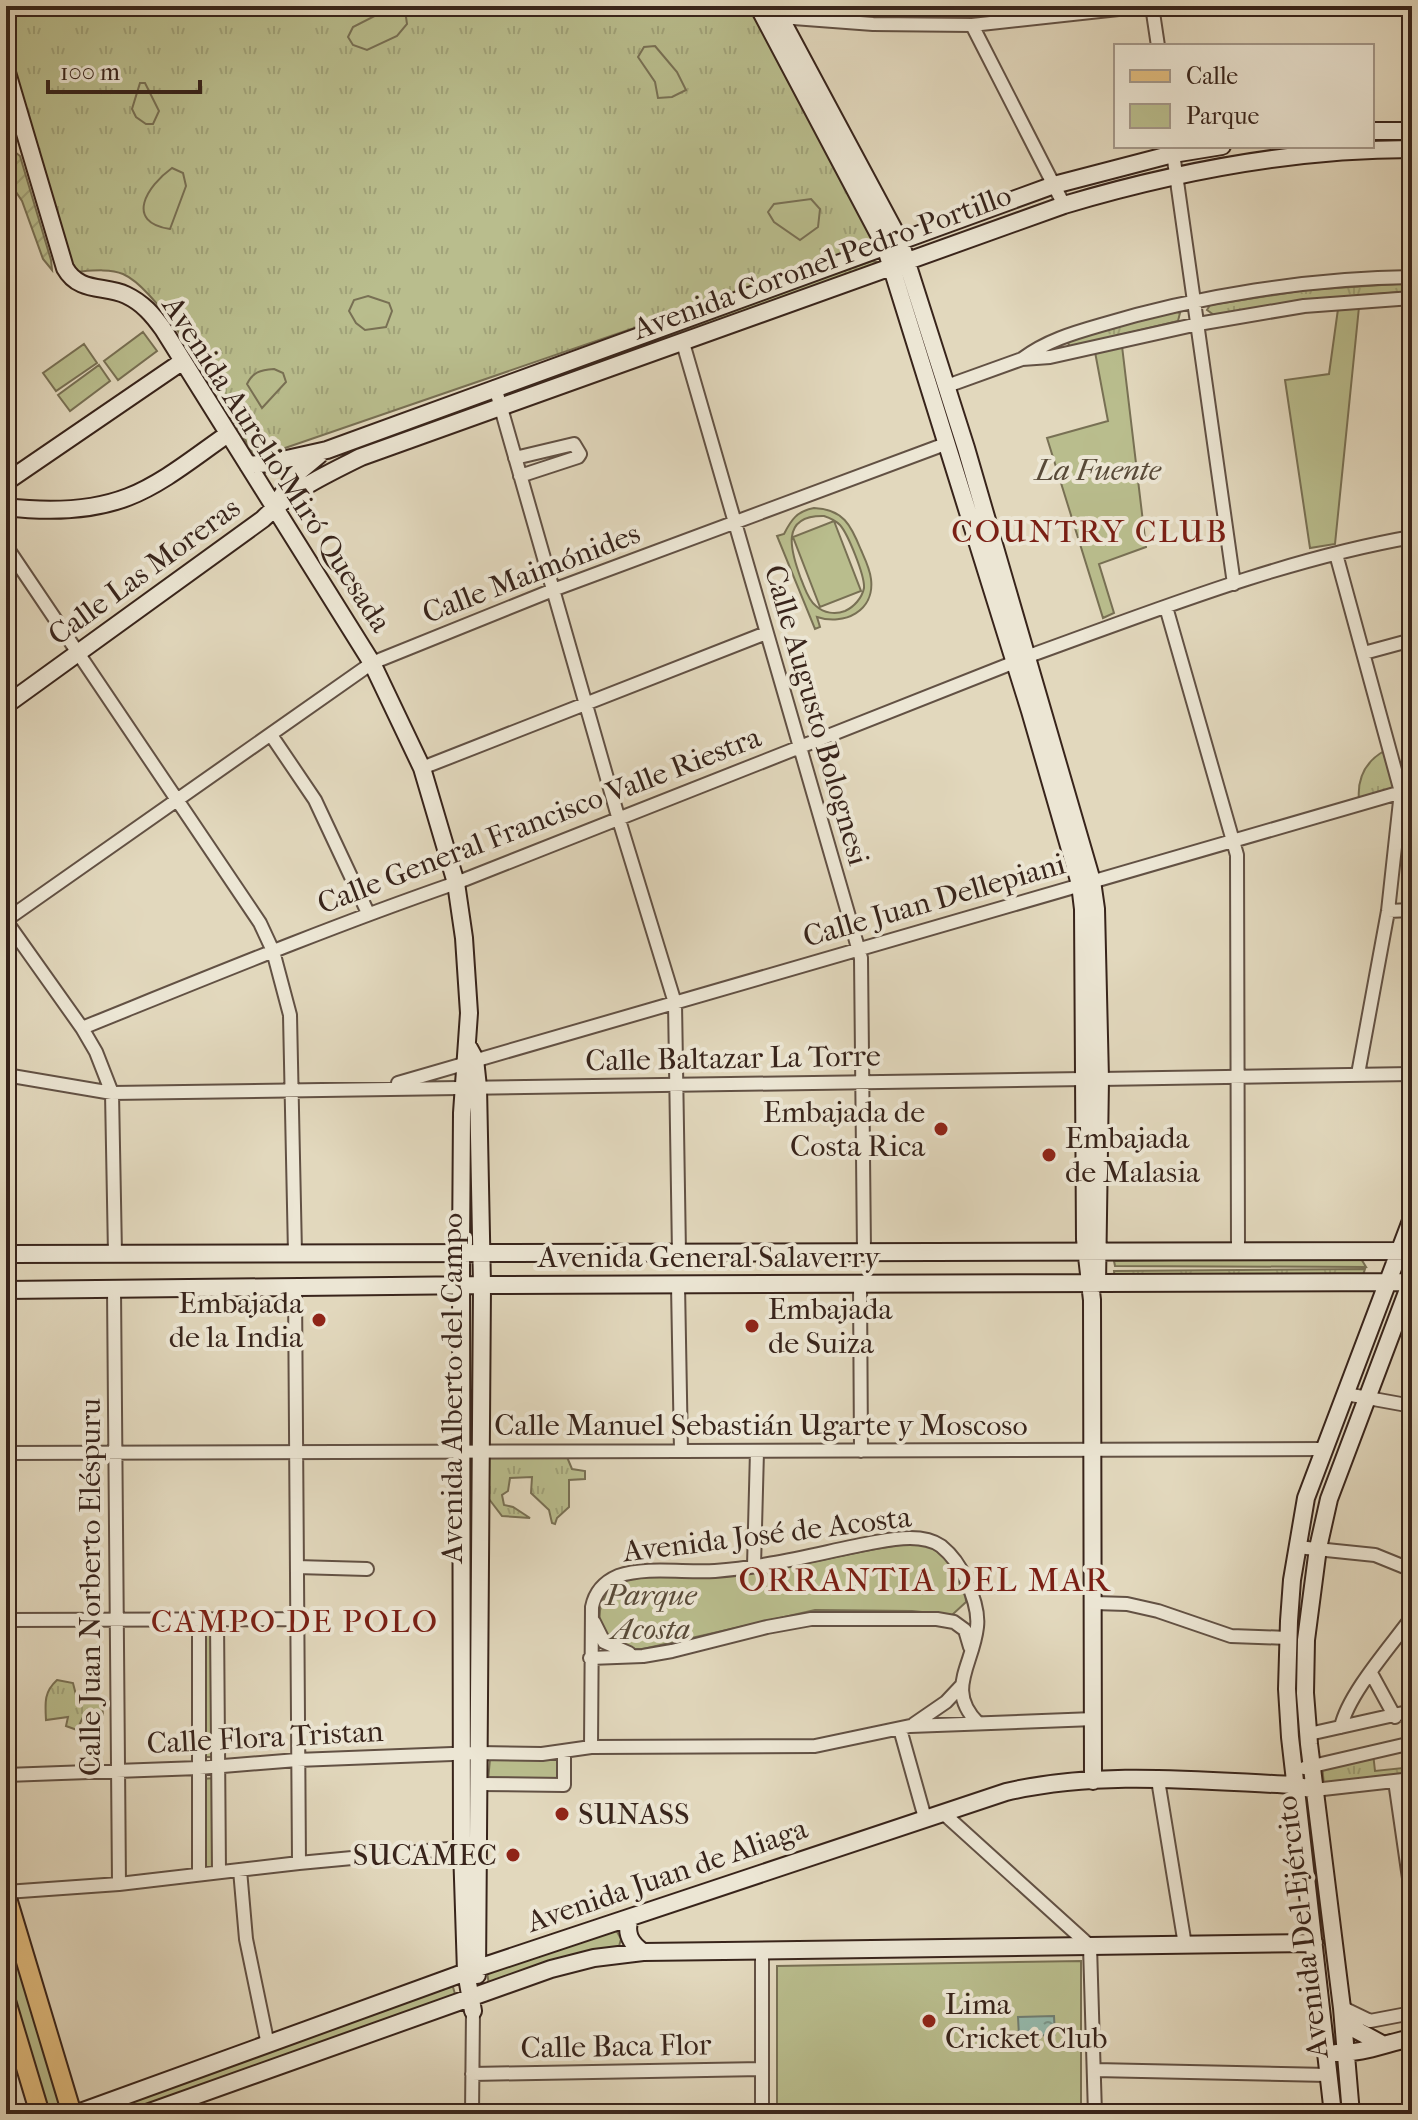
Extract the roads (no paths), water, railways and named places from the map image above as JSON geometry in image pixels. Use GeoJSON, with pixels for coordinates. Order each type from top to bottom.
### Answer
{"type":"FeatureCollection","features":[{"type":"Feature","properties":{"kind":"main road"},"geometry":{"type":"LineString","coordinates":[[758,6],[893,244]]}},
{"type":"Feature","properties":{"kind":"main road"},"geometry":{"type":"LineString","coordinates":[[777,12],[893,244],[947,386],[1022,659],[1096,909],[1092,1079],[1093,1781]]}},
{"type":"Feature","properties":{"kind":"main road","name":"Avenida Aurelio Miró Quesada"},"geometry":{"type":"LineString","coordinates":[[6,69],[69,276],[82,286],[117,292],[137,301],[155,317],[372,663],[422,768],[456,883]]}},
{"type":"Feature","properties":{"kind":"main road"},"geometry":{"type":"LineString","coordinates":[[1374,131],[1412,131]]}},
{"type":"Feature","properties":{"kind":"main road","name":"Avenida Coronel Pedro Portillo"},"geometry":{"type":"LineString","coordinates":[[248,465],[327,450],[1054,185],[1173,150],[1198,148]]}},
{"type":"Feature","properties":{"kind":"main road","name":"Avenida Coronel Pedro Portillo"},"geometry":{"type":"LineString","coordinates":[[274,508],[361,457],[1064,205],[1176,175],[1303,154],[1412,149]]}},
{"type":"Feature","properties":{"kind":"main road"},"geometry":{"type":"LineString","coordinates":[[900,263],[948,443],[1022,659]]}},
{"type":"Feature","properties":{"kind":"main road"},"geometry":{"type":"LineString","coordinates":[[6,482],[183,361]]}},
{"type":"Feature","properties":{"kind":"main road"},"geometry":{"type":"LineString","coordinates":[[6,507],[66,510],[100,505],[129,496],[228,434]]}},
{"type":"Feature","properties":{"kind":"main road"},"geometry":{"type":"LineString","coordinates":[[274,508],[289,483],[309,462],[327,450]]}},
{"type":"Feature","properties":{"kind":"main road"},"geometry":{"type":"LineString","coordinates":[[309,462],[314,473],[326,475]]}},
{"type":"Feature","properties":{"kind":"main road","name":"Calle Las Moreras"},"geometry":{"type":"LineString","coordinates":[[6,705],[274,508]]}},
{"type":"Feature","properties":{"kind":"main road","name":"Avenida Alberto del Campo"},"geometry":{"type":"LineString","coordinates":[[456,883],[464,938],[469,1013],[482,1285],[470,1753],[478,1784],[470,1847]]}},
{"type":"Feature","properties":{"kind":"main road","name":"Avenida Alberto del Campo"},"geometry":{"type":"LineString","coordinates":[[471,1087],[461,1285],[471,1971],[474,2001]]}},
{"type":"Feature","properties":{"kind":"main road","name":"Avenida Del Ejército"},"geometry":{"type":"LineString","coordinates":[[1333,2114],[1290,1737],[1288,1638],[1297,1547],[1306,1498],[1387,1282],[1406,1251],[1412,1218]]}},
{"type":"Feature","properties":{"kind":"main road"},"geometry":{"type":"LineString","coordinates":[[1360,1251],[1367,1254],[1372,1269],[1364,1282]]}},
{"type":"Feature","properties":{"kind":"main road","name":"Avenida General Salaverry"},"geometry":{"type":"LineString","coordinates":[[6,1254],[1406,1251]]}},
{"type":"Feature","properties":{"kind":"main road","name":"Avenida General Salaverry"},"geometry":{"type":"LineString","coordinates":[[6,1290],[1412,1281]]}},
{"type":"Feature","properties":{"kind":"main road","name":"Avenida Del Ejército"},"geometry":{"type":"LineString","coordinates":[[1351,2114],[1342,2008],[1314,1790],[1305,1693],[1306,1640],[1318,1548],[1329,1499],[1412,1281]]}},
{"type":"Feature","properties":{"kind":"main road","name":"Avenida Juan de Aliaga"},"geometry":{"type":"LineString","coordinates":[[74,2114],[471,1971],[942,1812],[1030,1786],[1093,1781],[1294,1777],[1314,1790]]}},
{"type":"Feature","properties":{"kind":"main road"},"geometry":{"type":"LineString","coordinates":[[6,1894],[74,2114]]}},
{"type":"Feature","properties":{"kind":"main road"},"geometry":{"type":"LineString","coordinates":[[1311,1924],[1321,1914],[1328,1917],[1331,1923]]}},
{"type":"Feature","properties":{"kind":"main road"},"geometry":{"type":"LineString","coordinates":[[630,1918],[630,1940],[643,1952]]}},
{"type":"Feature","properties":{"kind":"main road"},"geometry":{"type":"LineString","coordinates":[[610,1925],[621,1939],[617,1954]]}},
{"type":"Feature","properties":{"kind":"main road","name":"Avenida Juan de Aliaga"},"geometry":{"type":"LineString","coordinates":[[144,2114],[445,2006],[474,2001],[551,1969],[617,1954],[762,1949],[1314,1943]]}},
{"type":"Feature","properties":{"kind":"main road"},"geometry":{"type":"LineString","coordinates":[[437,1983],[451,1991],[450,2001],[445,2006]]}},
{"type":"Feature","properties":{"kind":"main road"},"geometry":{"type":"LineString","coordinates":[[6,2001],[40,2114]]}},
{"type":"Feature","properties":{"kind":"main road"},"geometry":{"type":"LineString","coordinates":[[1342,2008],[1358,2031],[1382,2044]]}},
{"type":"Feature","properties":{"kind":"main road"},"geometry":{"type":"LineString","coordinates":[[1326,2052],[1346,2053],[1412,2038]]}},
{"type":"Feature","properties":{"kind":"street"},"geometry":{"type":"LineString","coordinates":[[777,12],[873,24],[972,25],[1053,12],[1146,6]]}},
{"type":"Feature","properties":{"kind":"street"},"geometry":{"type":"LineString","coordinates":[[1152,6],[1158,44]]}},
{"type":"Feature","properties":{"kind":"street"},"geometry":{"type":"LineString","coordinates":[[972,25],[1064,205]]}},
{"type":"Feature","properties":{"kind":"street"},"geometry":{"type":"LineString","coordinates":[[1173,150],[1234,584]]}},
{"type":"Feature","properties":{"kind":"street"},"geometry":{"type":"LineString","coordinates":[[1022,359],[1046,343],[1067,335],[1194,302],[1308,284],[1412,277]]}},
{"type":"Feature","properties":{"kind":"street"},"geometry":{"type":"LineString","coordinates":[[947,386],[1022,359],[1070,352],[1198,324],[1304,306],[1412,298]]}},
{"type":"Feature","properties":{"kind":"street"},"geometry":{"type":"LineString","coordinates":[[1067,335],[1065,346],[1070,352]]}},
{"type":"Feature","properties":{"kind":"street","name":"Calle Augusto Bolognesi"},"geometry":{"type":"LineString","coordinates":[[683,343],[858,949],[864,1252]]}},
{"type":"Feature","properties":{"kind":"street"},"geometry":{"type":"LineString","coordinates":[[495,387],[619,820],[675,1003],[679,1253]]}},
{"type":"Feature","properties":{"kind":"street","name":"Calle Maimónides"},"geometry":{"type":"LineString","coordinates":[[6,920],[372,663],[553,590],[948,443]]}},
{"type":"Feature","properties":{"kind":"street"},"geometry":{"type":"LineString","coordinates":[[515,458],[574,444],[580,454],[520,476]]}},
{"type":"Feature","properties":{"kind":"street","name":"Calle General Francisco Valle Riestra"},"geometry":{"type":"LineString","coordinates":[[82,1028],[368,913],[456,883],[619,820],[1022,659],[1234,584],[1336,554],[1412,537]]}},
{"type":"Feature","properties":{"kind":"street"},"geometry":{"type":"LineString","coordinates":[[6,546],[260,923],[273,951],[290,1015],[295,1253]]}},
{"type":"Feature","properties":{"kind":"street"},"geometry":{"type":"LineString","coordinates":[[1336,554],[1407,791],[1358,1074]]}},
{"type":"Feature","properties":{"kind":"street"},"geometry":{"type":"LineString","coordinates":[[1166,607],[1237,855],[1238,1251]]}},
{"type":"Feature","properties":{"kind":"street"},"geometry":{"type":"LineString","coordinates":[[422,768],[766,633]]}},
{"type":"Feature","properties":{"kind":"street"},"geometry":{"type":"LineString","coordinates":[[1364,653],[1412,640]]}},
{"type":"Feature","properties":{"kind":"street"},"geometry":{"type":"LineString","coordinates":[[271,735],[315,800],[368,913]]}},
{"type":"Feature","properties":{"kind":"street","name":"Calle Juan Dellepiani"},"geometry":{"type":"LineString","coordinates":[[470,1057],[675,1003],[1407,791]]}},
{"type":"Feature","properties":{"kind":"street"},"geometry":{"type":"LineString","coordinates":[[1388,911],[1412,910]]}},
{"type":"Feature","properties":{"kind":"street"},"geometry":{"type":"LineString","coordinates":[[6,920],[82,1028],[96,1052],[112,1093],[115,1254]]}},
{"type":"Feature","properties":{"kind":"street","name":"Calle Baltazar La Torre"},"geometry":{"type":"LineString","coordinates":[[383,1088],[470,1057]]}},
{"type":"Feature","properties":{"kind":"street","name":"Calle Baltazar La Torre"},"geometry":{"type":"LineString","coordinates":[[6,1075],[112,1093],[1412,1074]]}},
{"type":"Feature","properties":{"kind":"street"},"geometry":{"type":"LineString","coordinates":[[860,1284],[861,1451]]}},
{"type":"Feature","properties":{"kind":"street"},"geometry":{"type":"LineString","coordinates":[[678,1285],[681,1451]]}},
{"type":"Feature","properties":{"kind":"street"},"geometry":{"type":"LineString","coordinates":[[295,1287],[299,1863]]}},
{"type":"Feature","properties":{"kind":"street","name":"Calle Juan Norberto Eléspuru"},"geometry":{"type":"LineString","coordinates":[[114,1289],[119,1884]]}},
{"type":"Feature","properties":{"kind":"street"},"geometry":{"type":"LineString","coordinates":[[1346,1394],[1412,1406]]}},
{"type":"Feature","properties":{"kind":"street","name":"Calle Manuel Sebastián Ugarte y Moscoso"},"geometry":{"type":"LineString","coordinates":[[6,1453],[1324,1449]]}},
{"type":"Feature","properties":{"kind":"street"},"geometry":{"type":"LineString","coordinates":[[754,1566],[757,1451]]}},
{"type":"Feature","properties":{"kind":"street","name":"Avenida José de Acosta"},"geometry":{"type":"LineString","coordinates":[[593,1603],[607,1582],[624,1575],[754,1566],[886,1540],[927,1540],[944,1548],[960,1568],[974,1598],[977,1626],[961,1686]]}},
{"type":"Feature","properties":{"kind":"street"},"geometry":{"type":"LineString","coordinates":[[1297,1547],[1375,1555],[1412,1570]]}},
{"type":"Feature","properties":{"kind":"street"},"geometry":{"type":"LineString","coordinates":[[297,1567],[367,1569]]}},
{"type":"Feature","properties":{"kind":"street"},"geometry":{"type":"LineString","coordinates":[[590,1658],[643,1656],[796,1621],[922,1618],[964,1621],[970,1616],[974,1598]]}},
{"type":"Feature","properties":{"kind":"street"},"geometry":{"type":"LineString","coordinates":[[593,1603],[596,1630],[604,1642],[616,1649],[643,1656]]}},
{"type":"Feature","properties":{"kind":"street"},"geometry":{"type":"LineString","coordinates":[[591,1747],[593,1603]]}},
{"type":"Feature","properties":{"kind":"street"},"geometry":{"type":"LineString","coordinates":[[1094,1603],[1127,1604],[1158,1611],[1231,1636],[1288,1638]]}},
{"type":"Feature","properties":{"kind":"street"},"geometry":{"type":"LineString","coordinates":[[1341,1727],[1344,1715],[1371,1673],[1412,1617]]}},
{"type":"Feature","properties":{"kind":"street"},"geometry":{"type":"LineString","coordinates":[[217,1619],[219,1872]]}},
{"type":"Feature","properties":{"kind":"street"},"geometry":{"type":"LineString","coordinates":[[6,1620],[298,1619]]}},
{"type":"Feature","properties":{"kind":"street"},"geometry":{"type":"LineString","coordinates":[[199,1620],[199,1874]]}},
{"type":"Feature","properties":{"kind":"street"},"geometry":{"type":"LineString","coordinates":[[954,1622],[968,1636],[970,1654]]}},
{"type":"Feature","properties":{"kind":"street"},"geometry":{"type":"LineString","coordinates":[[1371,1673],[1395,1717]]}},
{"type":"Feature","properties":{"kind":"street"},"geometry":{"type":"LineString","coordinates":[[961,1686],[965,1706],[978,1723]]}},
{"type":"Feature","properties":{"kind":"street"},"geometry":{"type":"LineString","coordinates":[[905,1728],[929,1716],[961,1686]]}},
{"type":"Feature","properties":{"kind":"street"},"geometry":{"type":"LineString","coordinates":[[1309,1734],[1412,1711]]}},
{"type":"Feature","properties":{"kind":"street"},"geometry":{"type":"LineString","coordinates":[[905,1728],[1094,1719]]}},
{"type":"Feature","properties":{"kind":"street"},"geometry":{"type":"LineString","coordinates":[[905,1728],[925,1818]]}},
{"type":"Feature","properties":{"kind":"street","name":"Calle Flora Tristan"},"geometry":{"type":"LineString","coordinates":[[6,1775],[199,1768],[297,1760],[564,1752],[591,1747],[815,1746],[905,1728]]}},
{"type":"Feature","properties":{"kind":"street"},"geometry":{"type":"LineString","coordinates":[[1294,1777],[1312,1767],[1412,1743]]}},
{"type":"Feature","properties":{"kind":"street"},"geometry":{"type":"LineString","coordinates":[[478,1784],[564,1785],[564,1752]]}},
{"type":"Feature","properties":{"kind":"street"},"geometry":{"type":"LineString","coordinates":[[1314,1790],[1412,1779]]}},
{"type":"Feature","properties":{"kind":"street"},"geometry":{"type":"LineString","coordinates":[[1158,1780],[1185,1945]]}},
{"type":"Feature","properties":{"kind":"street"},"geometry":{"type":"LineString","coordinates":[[1395,1781],[1412,1899]]}},
{"type":"Feature","properties":{"kind":"street"},"geometry":{"type":"LineString","coordinates":[[942,1812],[1090,1946],[1095,2114]]}},
{"type":"Feature","properties":{"kind":"street"},"geometry":{"type":"LineString","coordinates":[[6,1894],[470,1847]]}},
{"type":"Feature","properties":{"kind":"street"},"geometry":{"type":"LineString","coordinates":[[240,1870],[246,1939],[268,2045]]}},
{"type":"Feature","properties":{"kind":"street"},"geometry":{"type":"LineString","coordinates":[[762,1949],[762,2114]]}},
{"type":"Feature","properties":{"kind":"street"},"geometry":{"type":"LineString","coordinates":[[472,2114],[474,2001]]}},
{"type":"Feature","properties":{"kind":"street"},"geometry":{"type":"LineString","coordinates":[[1342,2008],[1370,2021],[1412,2013]]}},
{"type":"Feature","properties":{"kind":"street","name":"Calle Baca Flor"},"geometry":{"type":"LineString","coordinates":[[472,2074],[762,2069]]}},
{"type":"Feature","properties":{"kind":"street"},"geometry":{"type":"LineString","coordinates":[[1095,2070],[1328,2075]]}},
{"type":"Feature","properties":{"kind":"water"},"geometry":{"type":"Polygon","coordinates":[[[1054,2016],[1055,2035],[1019,2036],[1018,2017],[1054,2016]]]}},
{"type":"Feature","properties":{"kind":"place","name":"Embajada de Costa Rica"},"geometry":{"type":"Point","coordinates":[941,1129]}},
{"type":"Feature","properties":{"kind":"place","name":"Embajada de Malasia"},"geometry":{"type":"Point","coordinates":[1049,1155]}},
{"type":"Feature","properties":{"kind":"place","name":"Embajada de la India"},"geometry":{"type":"Point","coordinates":[319,1320]}},
{"type":"Feature","properties":{"kind":"place","name":"Embajada de Suiza"},"geometry":{"type":"Point","coordinates":[752,1326]}},
{"type":"Feature","properties":{"kind":"place","name":"SUNASS"},"geometry":{"type":"Point","coordinates":[562,1814]}},
{"type":"Feature","properties":{"kind":"place","name":"SUCAMEC"},"geometry":{"type":"Point","coordinates":[513,1855]}},
{"type":"Feature","properties":{"kind":"place","name":"Lima Cricket Club"},"geometry":{"type":"Point","coordinates":[929,2021]}},
{"type":"Feature","properties":{"kind":"district","name":"COUNTRY CLUB"},"geometry":{"type":"Point","coordinates":[1090,531]}},
{"type":"Feature","properties":{"kind":"district","name":"ORRANTIA DEL MAR"},"geometry":{"type":"Point","coordinates":[925,1579]}},
{"type":"Feature","properties":{"kind":"district","name":"CAMPO DE POLO"},"geometry":{"type":"Point","coordinates":[295,1621]}},
{"type":"Feature","properties":{"kind":"park label","name":"La Fuente"},"geometry":{"type":"Point","coordinates":[1098,470]}},
{"type":"Feature","properties":{"kind":"park label","name":"Parque Acosta"},"geometry":{"type":"Point","coordinates":[651,1612]}}]}
